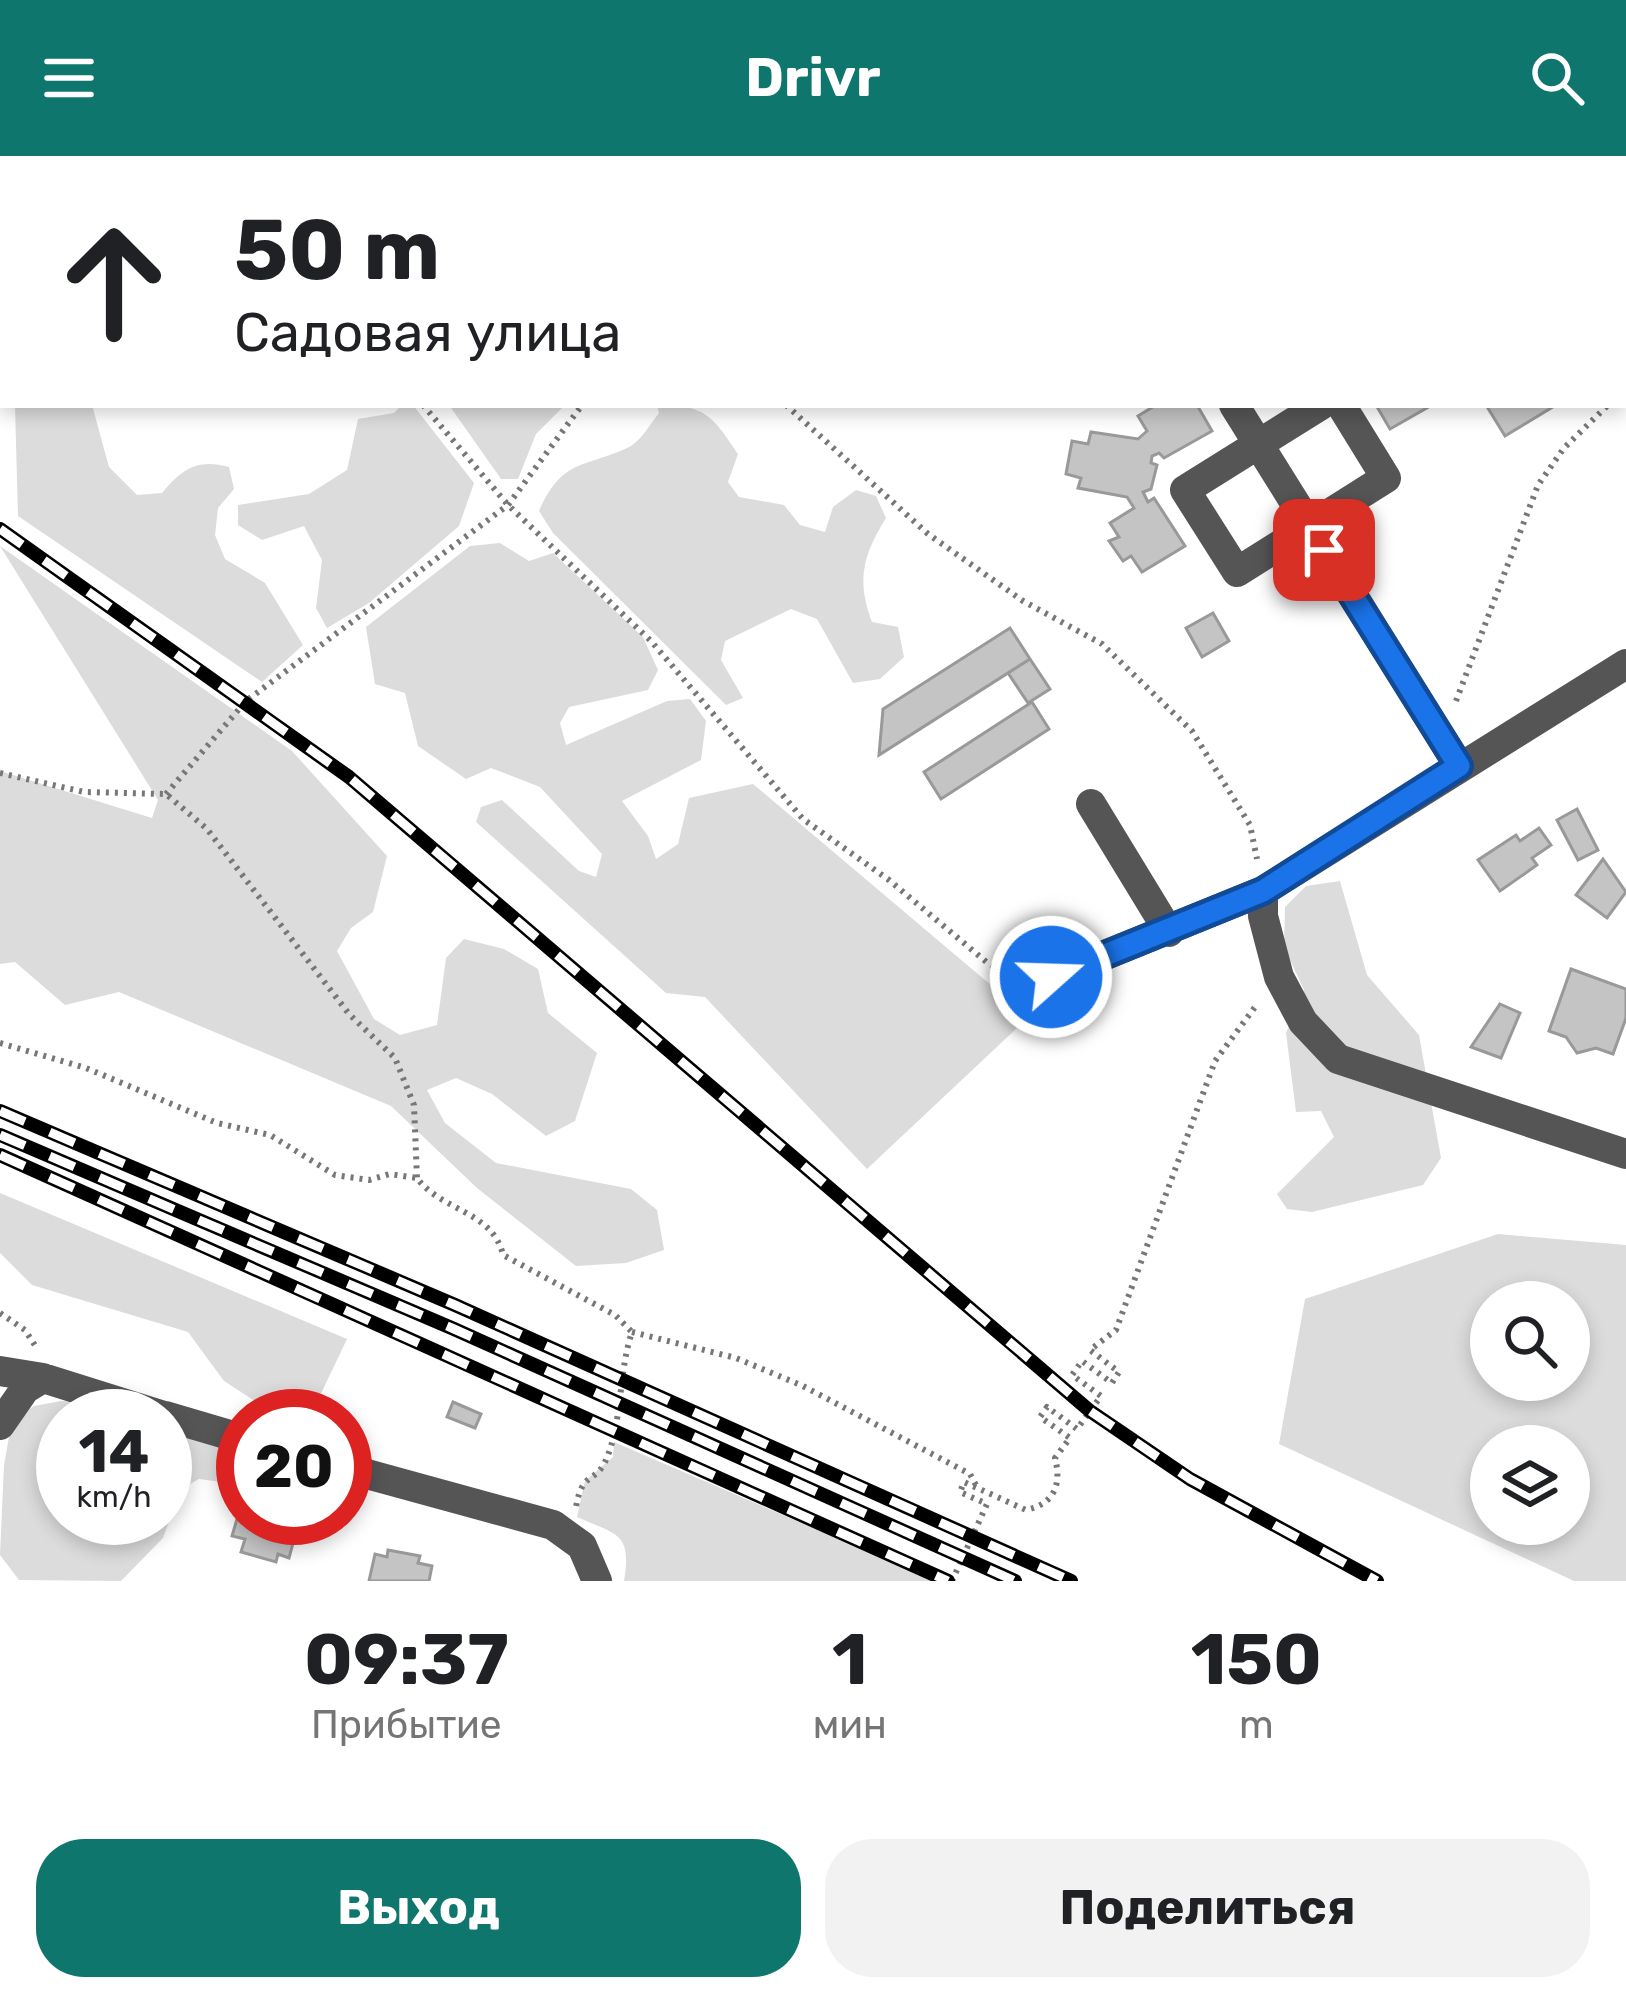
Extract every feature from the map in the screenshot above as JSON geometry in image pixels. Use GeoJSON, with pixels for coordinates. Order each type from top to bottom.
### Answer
{"type":"FeatureCollection","features":[{"type":"Feature","properties":{"kind":"street"},"geometry":{"type":"LineString","coordinates":[[1236,408],[1451,753]]}},
{"type":"Feature","properties":{"kind":"street"},"geometry":{"type":"LineString","coordinates":[[1316,408],[1185,490],[1237,572],[1386,478],[1343,408]]}},
{"type":"Feature","properties":{"kind":"street"},"geometry":{"type":"LineString","coordinates":[[1051,977],[1263,891],[1451,753],[1626,664]]}},
{"type":"Feature","properties":{"kind":"street"},"geometry":{"type":"LineString","coordinates":[[1091,804],[1169,932]]}},
{"type":"Feature","properties":{"kind":"street"},"geometry":{"type":"LineString","coordinates":[[1263,891],[1263,916],[1280,977],[1303,1022],[1338,1059],[1626,1154]]}},
{"type":"Feature","properties":{"kind":"street"},"geometry":{"type":"LineString","coordinates":[[0,1371],[79,1389]]}},
{"type":"Feature","properties":{"kind":"street"},"geometry":{"type":"LineString","coordinates":[[0,1425],[26,1389],[44,1378]]}},
{"type":"Feature","properties":{"kind":"street"},"geometry":{"type":"LineString","coordinates":[[372,1476],[568,1533],[595,1572]]}},
{"type":"Feature","properties":{"kind":"path"},"geometry":{"type":"LineString","coordinates":[[426,408],[508,505],[650,641],[803,820],[889,880],[990,965],[1020,979],[1051,977]]}},
{"type":"Feature","properties":{"kind":"path"},"geometry":{"type":"LineString","coordinates":[[166,794],[245,701],[508,505],[580,408]]}},
{"type":"Feature","properties":{"kind":"path"},"geometry":{"type":"LineString","coordinates":[[789,408],[928,534],[1024,601],[1102,644],[1192,731],[1250,825],[1263,891]]}},
{"type":"Feature","properties":{"kind":"path"},"geometry":{"type":"LineString","coordinates":[[1451,753],[1538,485],[1564,448],[1605,408]]}},
{"type":"Feature","properties":{"kind":"path"},"geometry":{"type":"LineString","coordinates":[[0,773],[84,792],[166,794],[207,829],[349,1014],[395,1058],[414,1105],[417,1178],[429,1193],[464,1209],[498,1236],[503,1255],[615,1315],[632,1332],[736,1358],[803,1386],[970,1474],[977,1487]]}},
{"type":"Feature","properties":{"kind":"path"},"geometry":{"type":"LineString","coordinates":[[952,1581],[987,1504],[960,1492],[964,1482],[1026,1510],[1048,1501],[1058,1486],[1055,1458],[1070,1438],[1040,1417],[1047,1407],[1077,1429],[1101,1396],[1072,1375],[1082,1361],[1112,1383],[1120,1372],[1090,1350],[1116,1330],[1215,1061],[1280,977]]}},
{"type":"Feature","properties":{"kind":"path"},"geometry":{"type":"LineString","coordinates":[[0,1043],[86,1068],[218,1123],[270,1135],[335,1174],[369,1180],[390,1174],[417,1178]]}},
{"type":"Feature","properties":{"kind":"path"},"geometry":{"type":"LineString","coordinates":[[568,1533],[583,1480],[605,1461],[632,1332]]}},
{"type":"Feature","properties":{"kind":"shaded area"},"geometry":{"type":"Polygon","coordinates":[[[15,408],[93,408],[109,467],[137,495],[162,493],[199,465],[229,467],[234,489],[218,508],[215,535],[225,559],[265,583],[303,645],[262,682],[18,516],[15,408]]]}},
{"type":"Feature","properties":{"kind":"shaded area"},"geometry":{"type":"Polygon","coordinates":[[[399,408],[415,408],[474,483],[459,526],[369,603],[327,628],[316,608],[322,560],[304,526],[262,540],[238,525],[238,505],[309,494],[347,470],[358,419],[399,408]]]}},
{"type":"Feature","properties":{"kind":"shaded area"},"geometry":{"type":"Polygon","coordinates":[[[451,408],[562,408],[536,434],[518,479],[501,479],[451,408]]]}},
{"type":"Feature","properties":{"kind":"shaded area"},"geometry":{"type":"Polygon","coordinates":[[[658,408],[690,408],[714,421],[738,454],[728,482],[739,497],[784,505],[800,525],[825,532],[833,507],[856,490],[876,496],[886,518],[867,556],[864,593],[872,622],[898,627],[904,657],[880,679],[853,683],[817,619],[791,609],[725,641],[721,660],[743,698],[726,705],[553,533],[539,511],[556,482],[575,468],[632,446],[659,413],[658,408]]]}},
{"type":"Feature","properties":{"kind":"shaded area"},"geometry":{"type":"Polygon","coordinates":[[[500,543],[529,561],[553,553],[643,637],[658,670],[648,690],[569,707],[560,723],[566,745],[667,701],[690,699],[706,721],[701,760],[622,801],[648,836],[656,859],[678,844],[689,798],[753,784],[1005,997],[1017,1028],[867,1169],[705,997],[666,993],[476,822],[481,807],[502,800],[579,871],[596,877],[602,854],[540,787],[491,768],[466,779],[418,746],[405,693],[375,684],[366,627],[470,546],[500,543]]]}},
{"type":"Feature","properties":{"kind":"shaded area"},"geometry":{"type":"Polygon","coordinates":[[[0,546],[292,751],[387,856],[373,912],[351,928],[337,951],[374,1019],[400,1035],[437,1025],[446,958],[464,939],[504,949],[538,969],[548,1013],[597,1053],[575,1121],[546,1136],[492,1094],[456,1078],[427,1090],[445,1123],[496,1163],[631,1189],[657,1210],[664,1250],[626,1263],[576,1266],[477,1188],[391,1106],[119,992],[65,1005],[15,962],[0,964],[0,771],[152,818],[158,800],[0,546]]]}},
{"type":"Feature","properties":{"kind":"shaded area"},"geometry":{"type":"Polygon","coordinates":[[[1340,881],[1367,975],[1419,1035],[1441,1158],[1423,1185],[1312,1212],[1287,1209],[1277,1194],[1334,1137],[1321,1111],[1296,1112],[1286,1033],[1304,990],[1284,947],[1285,907],[1306,886],[1340,881]]]}},
{"type":"Feature","properties":{"kind":"shaded area"},"geometry":{"type":"Polygon","coordinates":[[[0,1193],[347,1339],[323,1389],[236,1389],[224,1381],[188,1332],[32,1285],[0,1253],[0,1193]]]}},
{"type":"Feature","properties":{"kind":"shaded area"},"geometry":{"type":"Polygon","coordinates":[[[1498,1234],[1626,1245],[1626,1581],[1574,1581],[1496,1545],[1590,1545],[1590,1425],[1470,1425],[1470,1533],[1279,1444],[1305,1299],[1498,1234]]]}},
{"type":"Feature","properties":{"kind":"shaded area"},"geometry":{"type":"Polygon","coordinates":[[[34,1406],[36,1545],[156,1545],[121,1581],[19,1580],[0,1555],[4,1465],[12,1420],[34,1406]]]}},
{"type":"Feature","properties":{"kind":"shaded area"},"geometry":{"type":"Polygon","coordinates":[[[192,1432],[216,1439],[216,1481],[192,1483],[192,1432]]]}},
{"type":"Feature","properties":{"kind":"shaded area"},"geometry":{"type":"Polygon","coordinates":[[[614,1442],[936,1581],[624,1581],[626,1553],[618,1537],[577,1517],[585,1481],[613,1457],[614,1442]]]}},
{"type":"Feature","properties":{"kind":"building"},"geometry":{"type":"Polygon","coordinates":[[[1151,408],[1199,408],[1212,431],[1164,458],[1159,453],[1152,456],[1151,463],[1157,465],[1151,489],[1143,492],[1148,502],[1154,498],[1185,546],[1142,572],[1131,556],[1123,561],[1109,541],[1119,537],[1110,523],[1134,508],[1127,497],[1078,488],[1081,478],[1066,474],[1072,441],[1088,444],[1091,432],[1138,439],[1147,431],[1138,416],[1151,408]]]}},
{"type":"Feature","properties":{"kind":"building"},"geometry":{"type":"Polygon","coordinates":[[[1378,408],[1427,408],[1390,429],[1378,408]]]}},
{"type":"Feature","properties":{"kind":"building"},"geometry":{"type":"Polygon","coordinates":[[[1488,408],[1551,408],[1505,436],[1488,408]]]}},
{"type":"Feature","properties":{"kind":"building"},"geometry":{"type":"Polygon","coordinates":[[[1213,613],[1229,641],[1202,657],[1186,628],[1213,613]]]}},
{"type":"Feature","properties":{"kind":"building"},"geometry":{"type":"Polygon","coordinates":[[[1010,628],[1030,659],[879,755],[883,709],[1010,628]]]}},
{"type":"Feature","properties":{"kind":"building"},"geometry":{"type":"Polygon","coordinates":[[[1030,659],[1050,689],[1028,703],[1008,673],[1030,659]]]}},
{"type":"Feature","properties":{"kind":"building"},"geometry":{"type":"Polygon","coordinates":[[[1032,702],[1049,729],[941,799],[924,772],[1032,702]]]}},
{"type":"Feature","properties":{"kind":"building"},"geometry":{"type":"Polygon","coordinates":[[[1577,809],[1598,850],[1578,860],[1557,820],[1577,809]]]}},
{"type":"Feature","properties":{"kind":"building"},"geometry":{"type":"Polygon","coordinates":[[[1539,828],[1551,845],[1532,858],[1537,865],[1500,891],[1478,860],[1516,835],[1520,841],[1539,828]]]}},
{"type":"Feature","properties":{"kind":"building"},"geometry":{"type":"Polygon","coordinates":[[[1603,859],[1626,892],[1607,918],[1576,895],[1603,859]]]}},
{"type":"Feature","properties":{"kind":"building"},"geometry":{"type":"Polygon","coordinates":[[[1571,969],[1626,989],[1626,1018],[1613,1054],[1596,1048],[1577,1053],[1566,1037],[1549,1031],[1571,969]]]}},
{"type":"Feature","properties":{"kind":"building"},"geometry":{"type":"Polygon","coordinates":[[[1500,1004],[1520,1013],[1501,1058],[1471,1047],[1500,1004]]]}},
{"type":"Feature","properties":{"kind":"building"},"geometry":{"type":"Polygon","coordinates":[[[453,1402],[481,1414],[475,1428],[447,1417],[453,1402]]]}},
{"type":"Feature","properties":{"kind":"building"},"geometry":{"type":"Polygon","coordinates":[[[243,1545],[292,1545],[289,1558],[278,1554],[276,1562],[241,1552],[243,1545]]]}},
{"type":"Feature","properties":{"kind":"building"},"geometry":{"type":"Polygon","coordinates":[[[388,1550],[420,1556],[418,1563],[432,1566],[429,1581],[369,1581],[375,1554],[387,1557],[388,1550]]]}},
{"type":"Feature","properties":{"kind":"railway"},"geometry":{"type":"LineString","coordinates":[[0,529],[349,777],[1090,1411],[1190,1479],[1377,1581]]}},
{"type":"Feature","properties":{"kind":"railway"},"geometry":{"type":"LineString","coordinates":[[0,1111],[455,1305],[1071,1581]]}},
{"type":"Feature","properties":{"kind":"railway"},"geometry":{"type":"LineString","coordinates":[[0,1135],[454,1329],[1015,1581]]}},
{"type":"Feature","properties":{"kind":"railway"},"geometry":{"type":"LineString","coordinates":[[0,1155],[948,1581]]}},
{"type":"Feature","properties":{"kind":"route"},"geometry":{"type":"LineString","coordinates":[[1051,977],[1120,953],[1263,891],[1459,766],[1324,550]]}}]}
